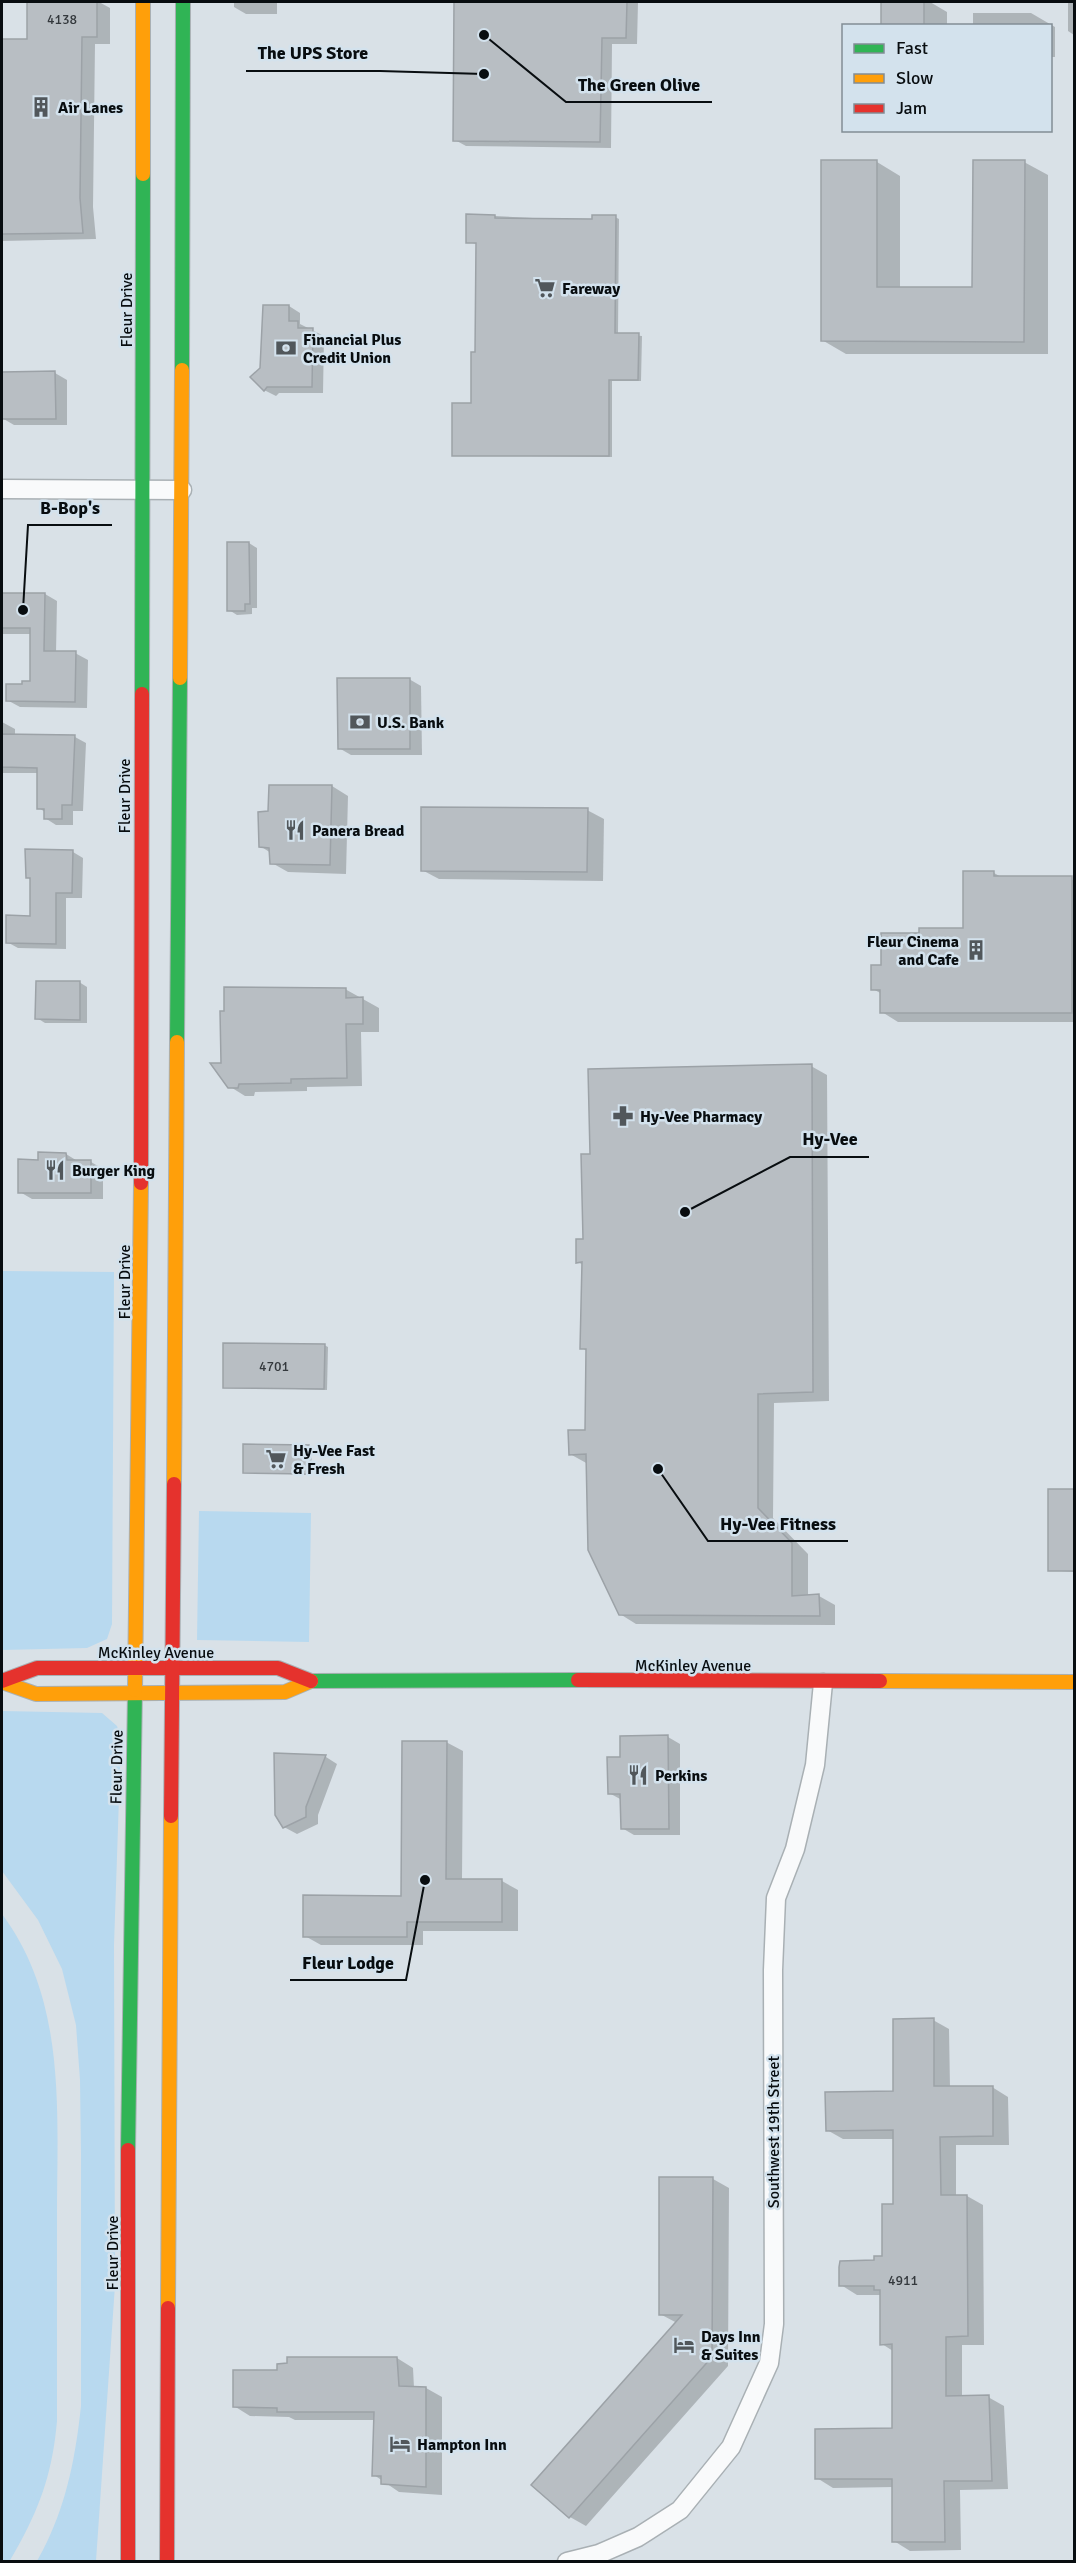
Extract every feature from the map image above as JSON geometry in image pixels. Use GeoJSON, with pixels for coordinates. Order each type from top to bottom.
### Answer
{"type":"FeatureCollection","features":[{"type":"Feature","properties":{"kind":"main road","name":"Fleur Drive"},"geometry":{"type":"LineString","coordinates":[[128,2562],[128,2152],[133,1693],[141,1292],[143,2]]}},
{"type":"Feature","properties":{"kind":"main road"},"geometry":{"type":"LineString","coordinates":[[167,2562],[172,1669],[183,490],[183,2]]}},
{"type":"Feature","properties":{"kind":"main road","name":"McKinley Avenue"},"geometry":{"type":"LineString","coordinates":[[2,1682],[37,1668],[278,1668],[311,1682]]}},
{"type":"Feature","properties":{"kind":"main road","name":"McKinley Avenue"},"geometry":{"type":"LineString","coordinates":[[2,1682],[36,1694],[285,1692],[311,1682],[348,1679],[823,1683],[1074,1682]]}},
{"type":"Feature","properties":{"kind":"street"},"geometry":{"type":"LineString","coordinates":[[2,489],[183,490]]}},
{"type":"Feature","properties":{"kind":"street","name":"Southwest 19th Street"},"geometry":{"type":"LineString","coordinates":[[567,2562],[599,2554],[638,2537],[680,2510],[731,2447],[769,2363],[774,2324],[773,1970],[776,1898],[795,1849],[815,1765],[823,1683]]}},
{"type":"Feature","properties":{"kind":"shaded area"},"geometry":{"type":"Polygon","coordinates":[[[2,1271],[114,1272],[112,1624],[107,1639],[87,1648],[2,1650],[2,1271]]]}},
{"type":"Feature","properties":{"kind":"shaded area"},"geometry":{"type":"Polygon","coordinates":[[[199,1511],[311,1513],[309,1642],[197,1640],[199,1511]]]}},
{"type":"Feature","properties":{"kind":"shaded area"},"geometry":{"type":"Polygon","coordinates":[[[2,1711],[102,1713],[117,1726],[121,1739],[114,1945],[115,2285],[96,2561],[37,2561],[62,2505],[76,2447],[81,2406],[80,2080],[76,2025],[62,1969],[38,1920],[2,1871],[2,1711]]]}},
{"type":"Feature","properties":{"kind":"shaded area"},"geometry":{"type":"Polygon","coordinates":[[[2,1914],[23,1948],[38,1983],[48,2020],[54,2059],[58,2137],[57,2421],[55,2441],[36,2511],[9,2562],[2,2561],[2,1914]]]}},
{"type":"Feature","properties":{"kind":"building"},"geometry":{"type":"Polygon","coordinates":[[[27,2],[97,2],[97,37],[82,37],[80,198],[83,233],[2,234],[2,39],[27,39],[27,2]]]}},
{"type":"Feature","properties":{"kind":"building"},"geometry":{"type":"Polygon","coordinates":[[[454,2],[627,2],[626,38],[602,38],[600,142],[453,141],[454,2]]]}},
{"type":"Feature","properties":{"kind":"building"},"geometry":{"type":"Polygon","coordinates":[[[881,2],[924,2],[924,24],[881,24],[881,2]]]}},
{"type":"Feature","properties":{"kind":"building"},"geometry":{"type":"Polygon","coordinates":[[[821,160],[877,160],[877,287],[972,287],[973,160],[1025,160],[1024,342],[821,341],[821,160]]]}},
{"type":"Feature","properties":{"kind":"building","name":"Fareway"},"geometry":{"type":"Polygon","coordinates":[[[466,214],[495,215],[495,218],[592,219],[592,215],[616,215],[615,333],[639,333],[638,380],[609,380],[609,456],[452,456],[452,403],[471,403],[471,352],[475,352],[476,243],[466,243],[466,214]]]}},
{"type":"Feature","properties":{"kind":"building","name":"Financial Plus Credit Union"},"geometry":{"type":"Polygon","coordinates":[[[263,305],[289,305],[289,321],[298,321],[298,328],[313,328],[312,387],[267,387],[264,391],[250,377],[260,368],[263,305]]]}},
{"type":"Feature","properties":{"kind":"building"},"geometry":{"type":"Polygon","coordinates":[[[55,371],[56,419],[2,419],[2,372],[55,371]]]}},
{"type":"Feature","properties":{"kind":"building"},"geometry":{"type":"Polygon","coordinates":[[[227,542],[249,542],[250,604],[245,604],[245,611],[227,611],[227,542]]]}},
{"type":"Feature","properties":{"kind":"building"},"geometry":{"type":"Polygon","coordinates":[[[2,593],[45,593],[44,651],[76,651],[75,702],[6,701],[6,684],[22,684],[22,681],[30,681],[30,628],[2,628],[2,593]]]}},
{"type":"Feature","properties":{"kind":"building"},"geometry":{"type":"Polygon","coordinates":[[[337,678],[410,678],[410,749],[338,749],[337,678]]]}},
{"type":"Feature","properties":{"kind":"building"},"geometry":{"type":"Polygon","coordinates":[[[2,734],[75,735],[72,805],[62,805],[62,819],[44,819],[44,809],[37,809],[37,768],[2,767],[2,734]]]}},
{"type":"Feature","properties":{"kind":"building","name":"Panera Bread"},"geometry":{"type":"Polygon","coordinates":[[[269,785],[332,785],[330,865],[270,864],[269,848],[259,847],[258,812],[268,811],[269,785]]]}},
{"type":"Feature","properties":{"kind":"building"},"geometry":{"type":"Polygon","coordinates":[[[421,807],[588,808],[587,872],[421,871],[421,807]]]}},
{"type":"Feature","properties":{"kind":"building"},"geometry":{"type":"Polygon","coordinates":[[[25,849],[73,850],[72,893],[56,893],[56,944],[6,943],[6,915],[30,916],[30,878],[26,878],[25,849]]]}},
{"type":"Feature","properties":{"kind":"building","name":"Fleur Cinema and Cafe"},"geometry":{"type":"Polygon","coordinates":[[[963,871],[994,871],[994,876],[1072,876],[1072,1013],[880,1013],[880,990],[871,990],[871,965],[881,965],[881,933],[919,933],[919,928],[963,928],[963,871]]]}},
{"type":"Feature","properties":{"kind":"building"},"geometry":{"type":"Polygon","coordinates":[[[36,981],[80,981],[80,1020],[35,1019],[36,981]]]}},
{"type":"Feature","properties":{"kind":"building"},"geometry":{"type":"Polygon","coordinates":[[[224,987],[346,988],[346,998],[363,997],[363,1024],[346,1024],[347,1078],[291,1079],[291,1083],[239,1084],[238,1088],[228,1088],[210,1063],[221,1063],[220,1011],[224,1011],[224,987]]]}},
{"type":"Feature","properties":{"kind":"building"},"geometry":{"type":"Polygon","coordinates":[[[812,1064],[813,1392],[758,1394],[758,1508],[792,1543],[792,1596],[819,1594],[820,1616],[619,1615],[588,1550],[586,1454],[569,1455],[568,1430],[585,1430],[586,1349],[580,1349],[582,1262],[576,1263],[576,1239],[583,1239],[581,1154],[590,1154],[588,1069],[812,1064]]]}},
{"type":"Feature","properties":{"kind":"building","name":"Burger King"},"geometry":{"type":"Polygon","coordinates":[[[38,1152],[66,1153],[67,1160],[91,1160],[91,1193],[18,1193],[18,1159],[38,1160],[38,1152]]]}},
{"type":"Feature","properties":{"kind":"building"},"geometry":{"type":"Polygon","coordinates":[[[223,1343],[325,1344],[324,1389],[223,1388],[223,1343]]]}},
{"type":"Feature","properties":{"kind":"building","name":"Hy-Vee Fast & Fresh"},"geometry":{"type":"Polygon","coordinates":[[[243,1444],[309,1445],[308,1474],[243,1473],[243,1444]]]}},
{"type":"Feature","properties":{"kind":"building"},"geometry":{"type":"Polygon","coordinates":[[[1048,1489],[1074,1489],[1074,1571],[1048,1571],[1048,1489]]]}},
{"type":"Feature","properties":{"kind":"building","name":"Perkins"},"geometry":{"type":"Polygon","coordinates":[[[668,1735],[669,1829],[621,1829],[620,1794],[608,1794],[607,1757],[620,1757],[620,1736],[668,1735]]]}},
{"type":"Feature","properties":{"kind":"building"},"geometry":{"type":"Polygon","coordinates":[[[402,1741],[447,1741],[446,1879],[502,1879],[502,1922],[407,1922],[407,1937],[303,1937],[303,1895],[401,1896],[402,1741]]]}},
{"type":"Feature","properties":{"kind":"building"},"geometry":{"type":"Polygon","coordinates":[[[274,1753],[326,1755],[306,1807],[306,1817],[283,1828],[275,1815],[274,1753]]]}},
{"type":"Feature","properties":{"kind":"building"},"geometry":{"type":"Polygon","coordinates":[[[934,2018],[934,2086],[993,2086],[993,2136],[940,2137],[941,2195],[967,2195],[968,2336],[946,2337],[946,2396],[989,2395],[992,2481],[944,2481],[945,2542],[892,2542],[892,2479],[815,2479],[815,2429],[892,2428],[892,2344],[880,2345],[880,2290],[874,2290],[874,2286],[839,2286],[839,2267],[840,2261],[874,2260],[874,2256],[882,2256],[882,2204],[893,2204],[893,2130],[826,2131],[825,2092],[893,2091],[893,2019],[934,2018]]]}},
{"type":"Feature","properties":{"kind":"building","name":"Days Inn & Suites"},"geometry":{"type":"Polygon","coordinates":[[[659,2177],[713,2177],[712,2357],[569,2518],[531,2485],[682,2315],[659,2315],[659,2177]]]}},
{"type":"Feature","properties":{"kind":"building","name":"Hampton Inn"},"geometry":{"type":"Polygon","coordinates":[[[287,2357],[397,2357],[399,2386],[426,2387],[426,2487],[381,2484],[381,2476],[372,2476],[374,2412],[277,2412],[277,2408],[233,2407],[233,2370],[277,2370],[277,2364],[287,2363],[287,2357]]]}},
{"type":"Feature","properties":{"kind":"traffic: fast"},"geometry":{"type":"LineString","coordinates":[[182,370],[183,2]]}},
{"type":"Feature","properties":{"kind":"traffic: fast"},"geometry":{"type":"LineString","coordinates":[[142,694],[143,174]]}},
{"type":"Feature","properties":{"kind":"traffic: fast"},"geometry":{"type":"LineString","coordinates":[[177,1042],[180,678]]}},
{"type":"Feature","properties":{"kind":"traffic: fast"},"geometry":{"type":"LineString","coordinates":[[311,1681],[578,1680]]}},
{"type":"Feature","properties":{"kind":"traffic: fast"},"geometry":{"type":"LineString","coordinates":[[128,2150],[135,1690]]}},
{"type":"Feature","properties":{"kind":"traffic: slow"},"geometry":{"type":"LineString","coordinates":[[143,2],[143,174]]}},
{"type":"Feature","properties":{"kind":"traffic: slow"},"geometry":{"type":"LineString","coordinates":[[180,678],[182,370]]}},
{"type":"Feature","properties":{"kind":"traffic: slow"},"geometry":{"type":"LineString","coordinates":[[174,1484],[177,1042]]}},
{"type":"Feature","properties":{"kind":"traffic: slow"},"geometry":{"type":"LineString","coordinates":[[135,1690],[141,1183]]}},
{"type":"Feature","properties":{"kind":"traffic: slow"},"geometry":{"type":"LineString","coordinates":[[2,1682],[36,1694],[285,1692],[311,1681]]}},
{"type":"Feature","properties":{"kind":"traffic: slow"},"geometry":{"type":"LineString","coordinates":[[880,1681],[1074,1682]]}},
{"type":"Feature","properties":{"kind":"traffic: slow"},"geometry":{"type":"LineString","coordinates":[[168,2308],[171,1816]]}},
{"type":"Feature","properties":{"kind":"traffic: jam"},"geometry":{"type":"LineString","coordinates":[[141,1183],[142,694]]}},
{"type":"Feature","properties":{"kind":"traffic: jam"},"geometry":{"type":"LineString","coordinates":[[171,1816],[174,1484]]}},
{"type":"Feature","properties":{"kind":"traffic: jam"},"geometry":{"type":"LineString","coordinates":[[2,1681],[37,1668],[278,1668],[311,1681]]}},
{"type":"Feature","properties":{"kind":"traffic: jam"},"geometry":{"type":"LineString","coordinates":[[578,1680],[880,1681]]}},
{"type":"Feature","properties":{"kind":"traffic: jam"},"geometry":{"type":"LineString","coordinates":[[128,2150],[128,2562]]}},
{"type":"Feature","properties":{"kind":"traffic: jam"},"geometry":{"type":"LineString","coordinates":[[167,2562],[168,2308]]}},
{"type":"Feature","properties":{"kind":"place","name":"The Green Olive"},"geometry":{"type":"Point","coordinates":[484,35]}},
{"type":"Feature","properties":{"kind":"place","name":"The UPS Store"},"geometry":{"type":"Point","coordinates":[484,74]}},
{"type":"Feature","properties":{"kind":"place","name":"Air Lanes"},"geometry":{"type":"Point","coordinates":[41,107]}},
{"type":"Feature","properties":{"kind":"place","name":"Fareway"},"geometry":{"type":"Point","coordinates":[545,288]}},
{"type":"Feature","properties":{"kind":"place","name":"Financial Plus Credit Union"},"geometry":{"type":"Point","coordinates":[286,348]}},
{"type":"Feature","properties":{"kind":"place","name":"B-Bop's"},"geometry":{"type":"Point","coordinates":[23,610]}},
{"type":"Feature","properties":{"kind":"place","name":"U.S. Bank"},"geometry":{"type":"Point","coordinates":[360,722]}},
{"type":"Feature","properties":{"kind":"place","name":"Panera Bread"},"geometry":{"type":"Point","coordinates":[295,830]}},
{"type":"Feature","properties":{"kind":"place","name":"Fleur Cinema and Cafe"},"geometry":{"type":"Point","coordinates":[976,950]}},
{"type":"Feature","properties":{"kind":"place","name":"Hy-Vee Pharmacy"},"geometry":{"type":"Point","coordinates":[623,1116]}},
{"type":"Feature","properties":{"kind":"place","name":"Burger King"},"geometry":{"type":"Point","coordinates":[55,1170]}},
{"type":"Feature","properties":{"kind":"place","name":"Hy-Vee"},"geometry":{"type":"Point","coordinates":[685,1212]}},
{"type":"Feature","properties":{"kind":"place","name":"Hy-Vee Fast & Fresh"},"geometry":{"type":"Point","coordinates":[276,1459]}},
{"type":"Feature","properties":{"kind":"place","name":"Hy-Vee Fitness"},"geometry":{"type":"Point","coordinates":[658,1469]}},
{"type":"Feature","properties":{"kind":"place","name":"Perkins"},"geometry":{"type":"Point","coordinates":[638,1775]}},
{"type":"Feature","properties":{"kind":"place","name":"Fleur Lodge"},"geometry":{"type":"Point","coordinates":[425,1880]}},
{"type":"Feature","properties":{"kind":"place","name":"Days Inn & Suites"},"geometry":{"type":"Point","coordinates":[684,2345]}},
{"type":"Feature","properties":{"kind":"place","name":"Hampton Inn"},"geometry":{"type":"Point","coordinates":[400,2444]}}]}
